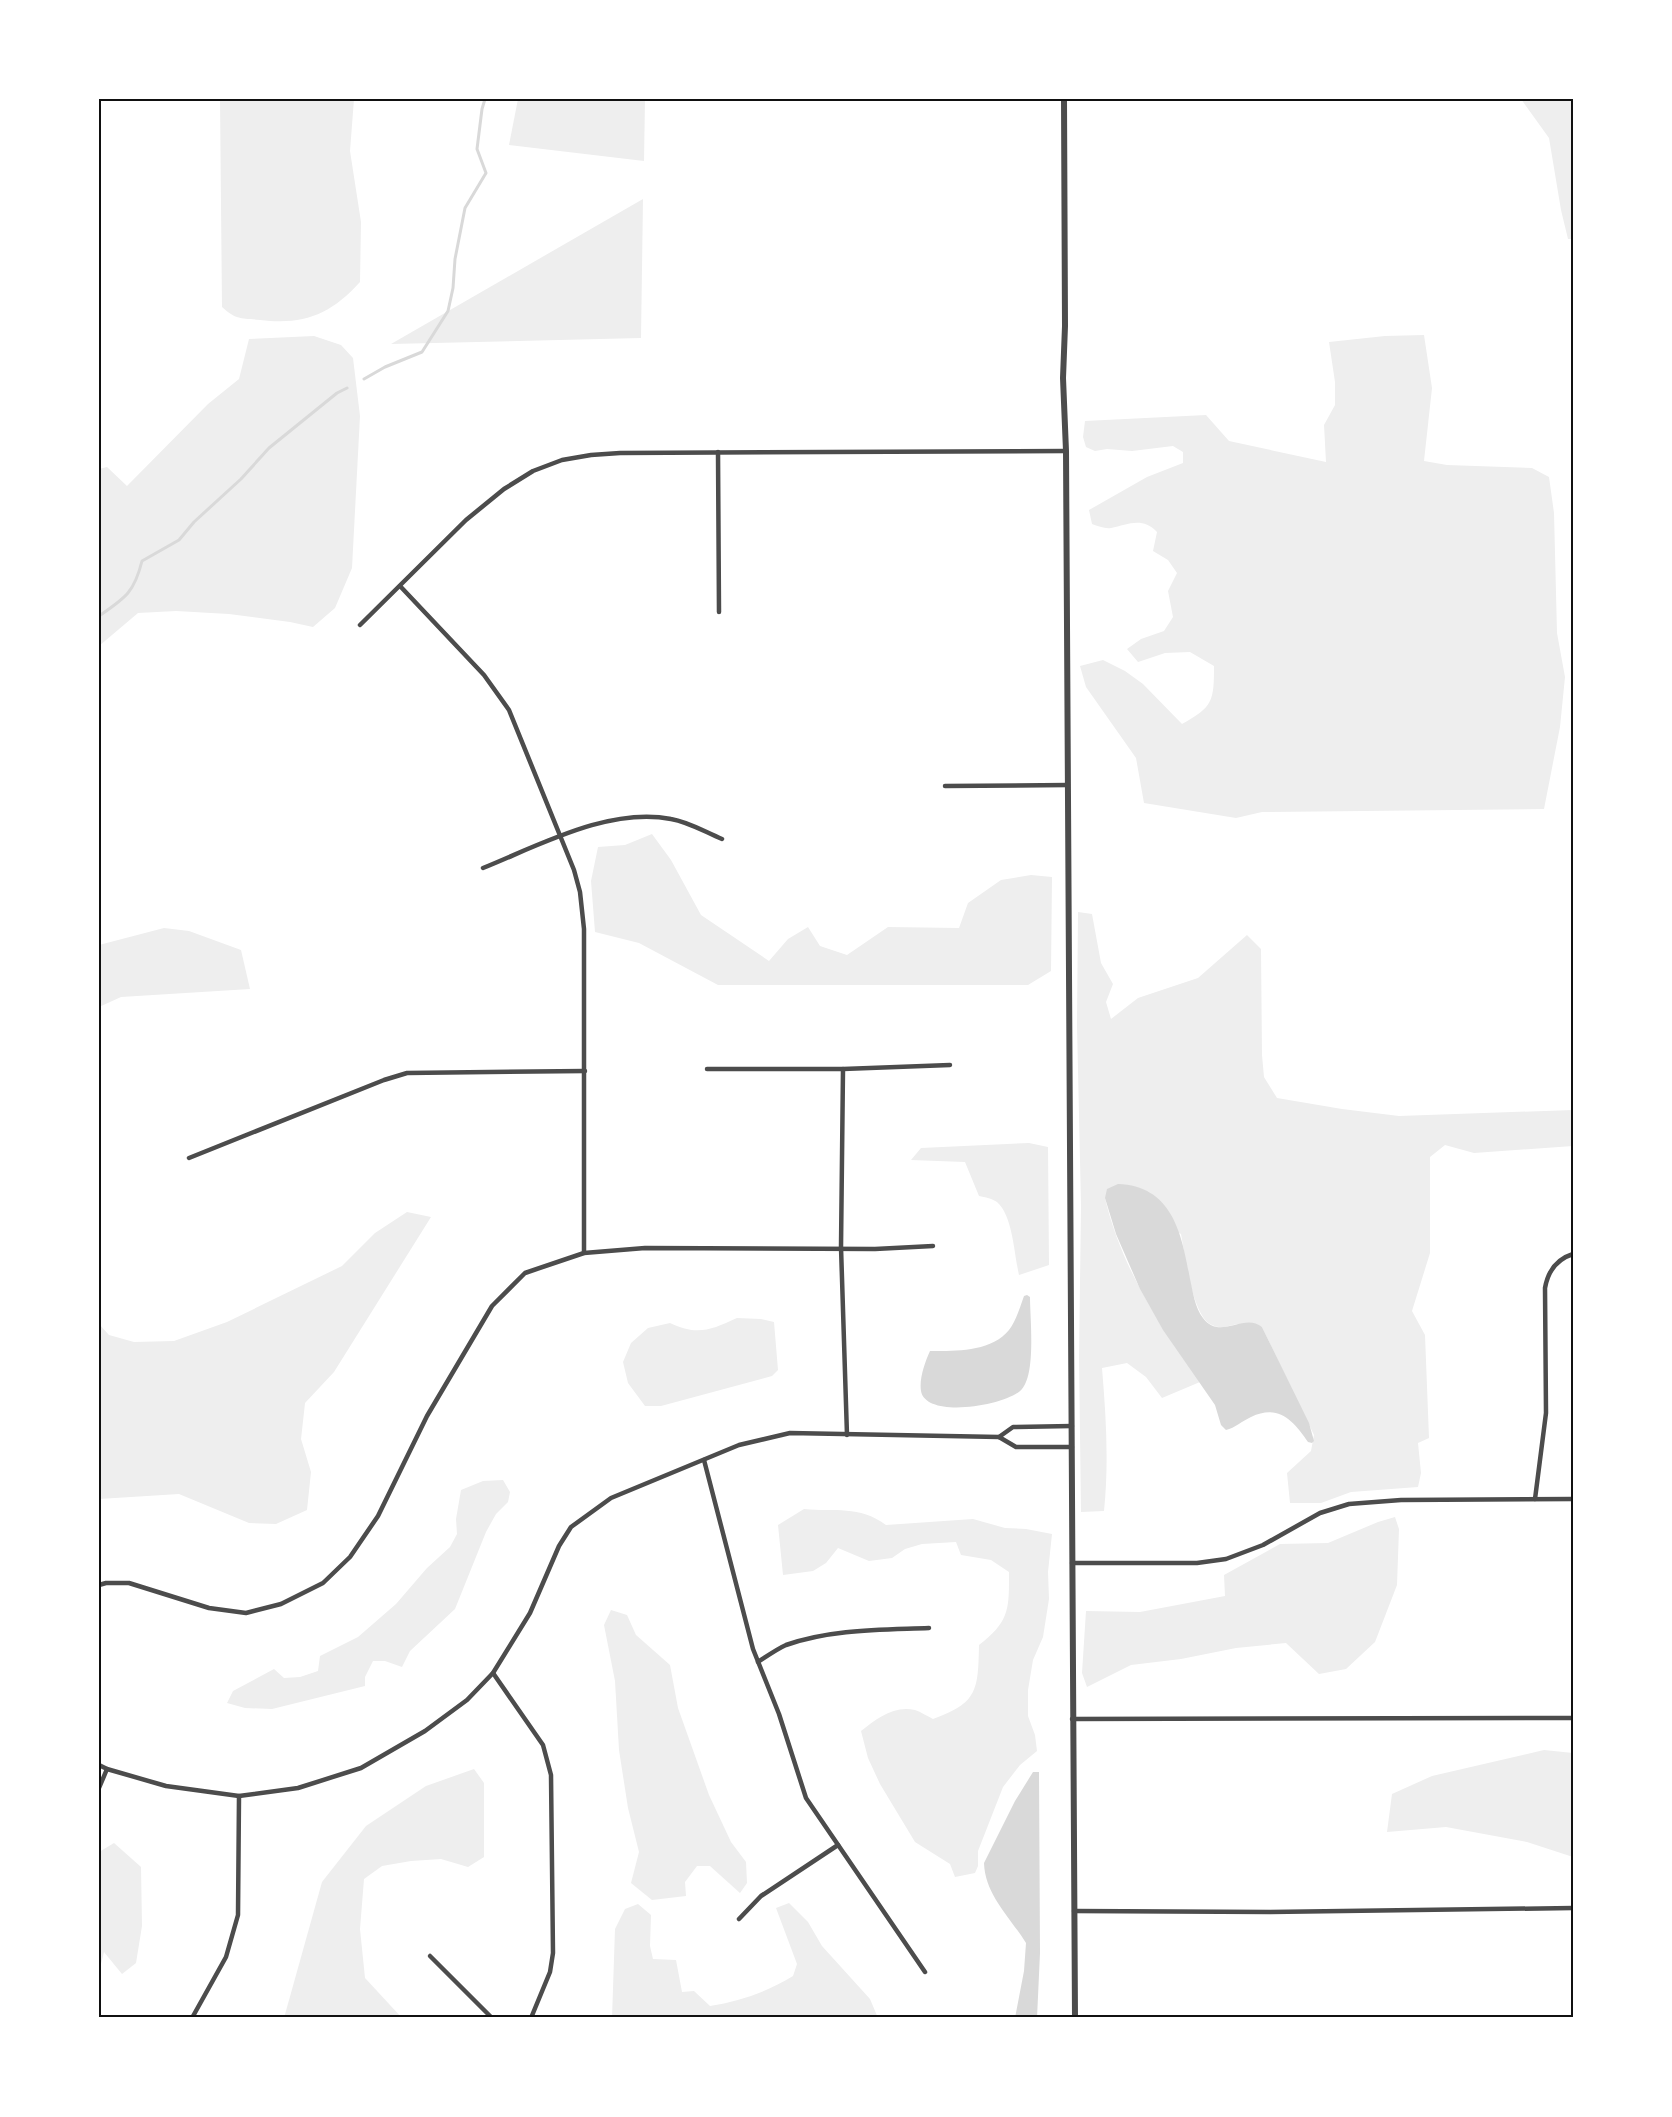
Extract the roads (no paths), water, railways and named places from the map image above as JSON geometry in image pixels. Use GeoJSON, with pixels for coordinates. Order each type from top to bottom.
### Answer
{"type":"FeatureCollection","features":[{"type":"Feature","properties":{"kind":"street"},"geometry":{"type":"LineString","coordinates":[[1064,99],[1065,326],[1063,378],[1066,451],[1074,2018]]}},
{"type":"Feature","properties":{"kind":"street"},"geometry":{"type":"LineString","coordinates":[[360,625],[489,500],[518,479],[562,460],[606,453],[1066,451]]}},
{"type":"Feature","properties":{"kind":"street"},"geometry":{"type":"LineString","coordinates":[[718,452],[719,612]]}},
{"type":"Feature","properties":{"kind":"street"},"geometry":{"type":"LineString","coordinates":[[400,586],[472,660],[500,696],[516,725],[574,870],[583,914],[584,1253]]}},
{"type":"Feature","properties":{"kind":"street"},"geometry":{"type":"LineString","coordinates":[[945,786],[1068,785]]}},
{"type":"Feature","properties":{"kind":"street"},"geometry":{"type":"LineString","coordinates":[[483,868],[613,819],[643,816],[665,818],[687,823],[722,839]]}},
{"type":"Feature","properties":{"kind":"street"},"geometry":{"type":"LineString","coordinates":[[707,1069],[843,1069],[950,1065]]}},
{"type":"Feature","properties":{"kind":"street"},"geometry":{"type":"LineString","coordinates":[[843,1069],[841,1247],[847,1435]]}},
{"type":"Feature","properties":{"kind":"street"},"geometry":{"type":"LineString","coordinates":[[189,1158],[384,1080],[407,1073],[585,1071]]}},
{"type":"Feature","properties":{"kind":"street"},"geometry":{"type":"LineString","coordinates":[[99,1586],[106,1583],[129,1583],[208,1608],[246,1613],[282,1604],[323,1583],[350,1557],[378,1516],[427,1416],[492,1306],[525,1273],[584,1253],[645,1248],[841,1247],[876,1249],[933,1246]]}},
{"type":"Feature","properties":{"kind":"street"},"geometry":{"type":"LineString","coordinates":[[1535,1499],[1546,1413],[1545,1288],[1555,1265],[1573,1254]]}},
{"type":"Feature","properties":{"kind":"street"},"geometry":{"type":"LineString","coordinates":[[999,1437],[1013,1427],[1071,1426]]}},
{"type":"Feature","properties":{"kind":"street"},"geometry":{"type":"LineString","coordinates":[[99,1765],[166,1786],[239,1796],[298,1788],[361,1768],[425,1731],[467,1700],[493,1673],[530,1613],[559,1546],[571,1527],[611,1498],[739,1445],[790,1433],[999,1437],[1016,1447],[1072,1447]]}},
{"type":"Feature","properties":{"kind":"street"},"geometry":{"type":"LineString","coordinates":[[704,1460],[730,1566],[758,1662],[779,1714],[806,1798],[925,1972]]}},
{"type":"Feature","properties":{"kind":"street"},"geometry":{"type":"LineString","coordinates":[[1072,1563],[1197,1563],[1226,1559],[1263,1545],[1320,1513],[1349,1504],[1401,1500],[1573,1498]]}},
{"type":"Feature","properties":{"kind":"street"},"geometry":{"type":"LineString","coordinates":[[758,1662],[784,1646],[821,1635],[850,1631],[928,1628]]}},
{"type":"Feature","properties":{"kind":"street"},"geometry":{"type":"LineString","coordinates":[[493,1673],[543,1745],[551,1775],[553,1953],[550,1972],[531,2018]]}},
{"type":"Feature","properties":{"kind":"street"},"geometry":{"type":"LineString","coordinates":[[1072,1719],[1573,1718]]}},
{"type":"Feature","properties":{"kind":"street"},"geometry":{"type":"LineString","coordinates":[[99,1788],[107,1769]]}},
{"type":"Feature","properties":{"kind":"street"},"geometry":{"type":"LineString","coordinates":[[192,2018],[226,1957],[238,1915],[239,1796]]}},
{"type":"Feature","properties":{"kind":"street"},"geometry":{"type":"LineString","coordinates":[[739,1919],[761,1896],[838,1845]]}},
{"type":"Feature","properties":{"kind":"street"},"geometry":{"type":"LineString","coordinates":[[1074,1911],[1270,1912],[1573,1908]]}},
{"type":"Feature","properties":{"kind":"street"},"geometry":{"type":"LineString","coordinates":[[430,1956],[492,2018]]}},
{"type":"Feature","properties":{"kind":"waterway"},"geometry":{"type":"LineString","coordinates":[[364,379],[385,367],[422,352],[448,311],[465,208],[486,173],[477,149],[485,99]]}},
{"type":"Feature","properties":{"kind":"waterway"},"geometry":{"type":"LineString","coordinates":[[99,616],[116,604],[132,588],[142,561],[179,540],[194,522],[241,479],[269,448],[337,393],[347,388]]}}]}
